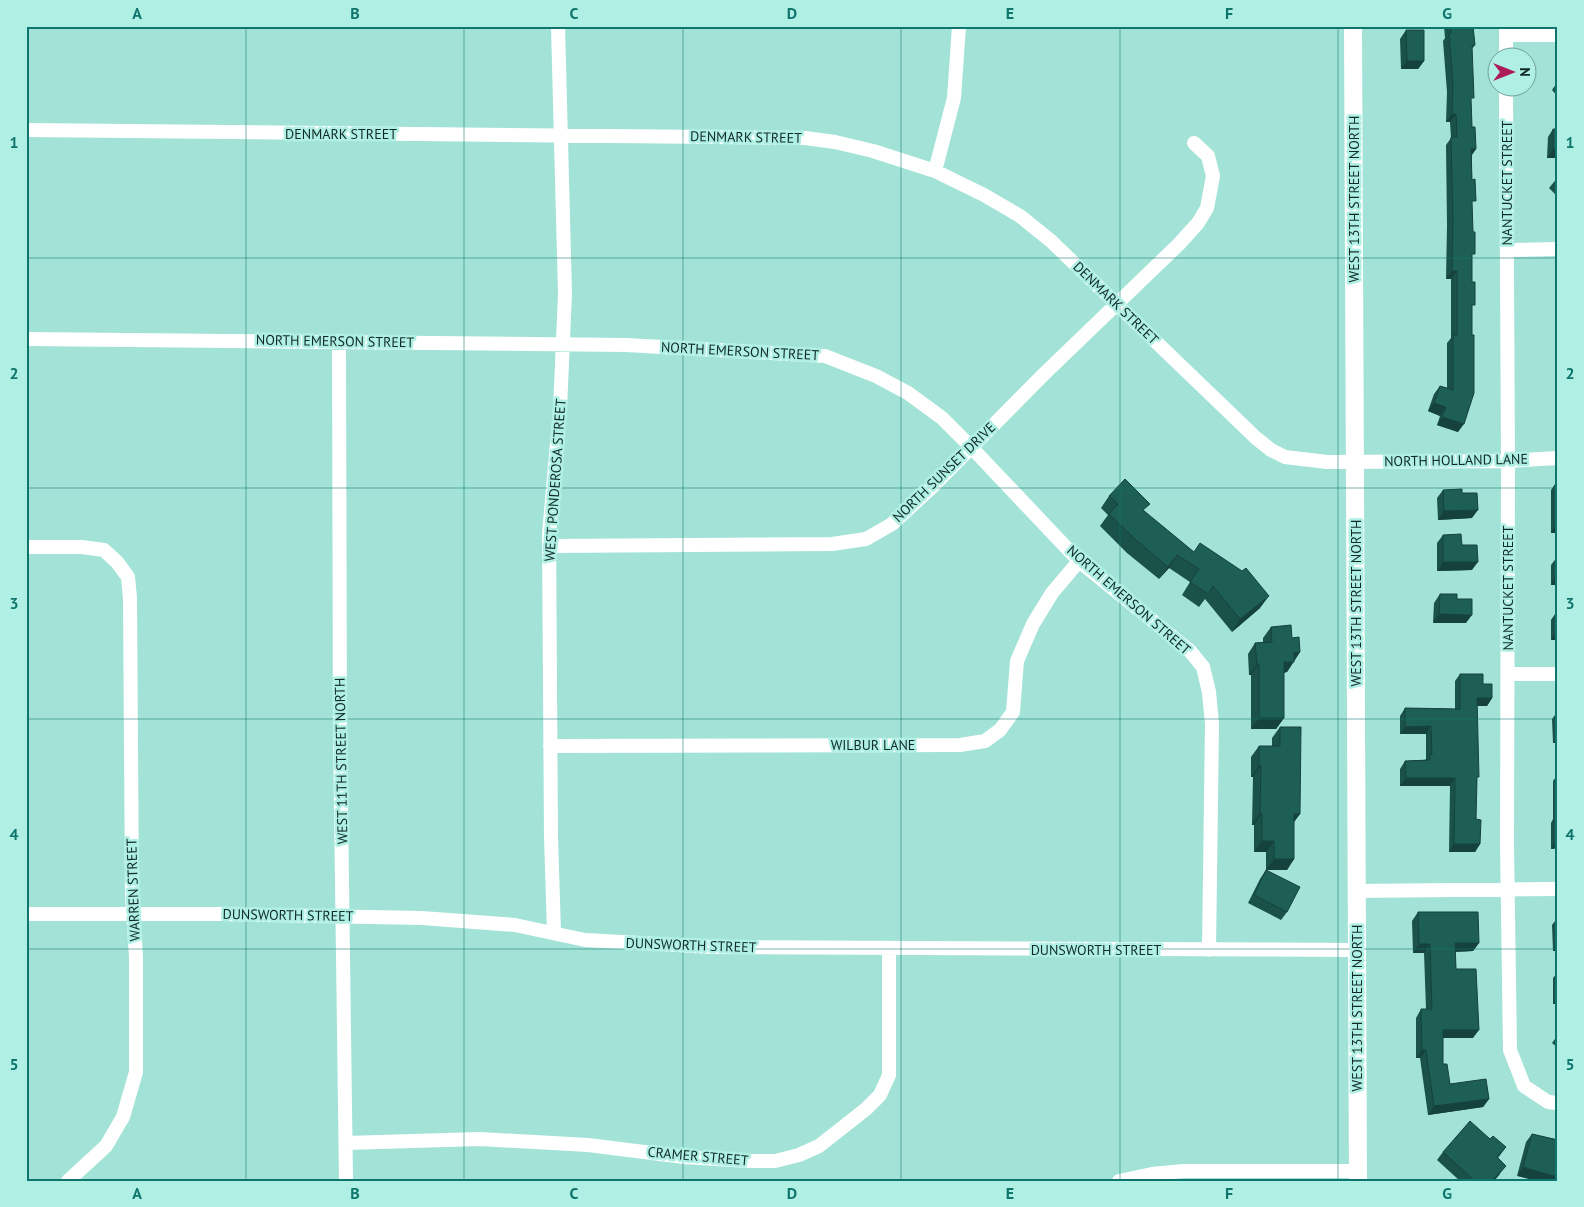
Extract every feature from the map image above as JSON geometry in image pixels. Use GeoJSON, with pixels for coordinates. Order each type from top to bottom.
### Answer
{"type":"FeatureCollection","features":[{"type":"Feature","properties":{"kind":"street","name":"WEST PONDEROSA STREET"},"geometry":{"type":"LineString","coordinates":[[554,933],[550,746],[549,534],[560,410],[565,294],[558,26]]}},
{"type":"Feature","properties":{"kind":"street"},"geometry":{"type":"LineString","coordinates":[[935,171],[954,98],[959,26]]}},
{"type":"Feature","properties":{"kind":"street","name":"WEST 13TH STREET NORTH"},"geometry":{"type":"LineString","coordinates":[[1353,26],[1358,1176]]}},
{"type":"Feature","properties":{"kind":"street"},"geometry":{"type":"LineString","coordinates":[[1506,48],[1506,31],[1558,34]]}},
{"type":"Feature","properties":{"kind":"street","name":"NANTUCKET STREET"},"geometry":{"type":"LineString","coordinates":[[1506,98],[1510,1050],[1524,1086],[1548,1102],[1558,1103]]}},
{"type":"Feature","properties":{"kind":"street","name":"DENMARK STREET"},"geometry":{"type":"LineString","coordinates":[[26,130],[805,138],[835,142],[873,151],[935,171],[984,195],[1020,216],[1050,241],[1256,438],[1271,450],[1285,457],[1304,460],[1355,462]]}},
{"type":"Feature","properties":{"kind":"street","name":"NORTH SUNSET DRIVE"},"geometry":{"type":"LineString","coordinates":[[550,546],[832,544],[866,539],[892,524],[932,487],[1198,223],[1207,208],[1213,176],[1208,156],[1194,143]]}},
{"type":"Feature","properties":{"kind":"street"},"geometry":{"type":"LineString","coordinates":[[1508,250],[1558,249]]}},
{"type":"Feature","properties":{"kind":"street","name":"NORTH EMERSON STREET"},"geometry":{"type":"LineString","coordinates":[[26,339],[626,345],[825,356],[876,376],[908,393],[942,418],[1079,561],[1190,652],[1203,667],[1209,692],[1212,724],[1209,950]]}},
{"type":"Feature","properties":{"kind":"street","name":"WEST 11TH STREET NORTH"},"geometry":{"type":"LineString","coordinates":[[339,341],[340,722],[346,1181]]}},
{"type":"Feature","properties":{"kind":"street","name":"NORTH HOLLAND LANE"},"geometry":{"type":"LineString","coordinates":[[1355,462],[1508,461],[1558,458]]}},
{"type":"Feature","properties":{"kind":"street","name":"WARREN STREET"},"geometry":{"type":"LineString","coordinates":[[26,547],[82,547],[104,550],[117,562],[128,577],[130,598],[132,914],[136,957],[136,1072],[123,1118],[106,1146],[68,1181]]}},
{"type":"Feature","properties":{"kind":"street","name":"WILBUR LANE"},"geometry":{"type":"LineString","coordinates":[[550,746],[679,744],[960,745],[985,742],[1000,730],[1013,712],[1017,661],[1033,624],[1052,593],[1079,561]]}},
{"type":"Feature","properties":{"kind":"street"},"geometry":{"type":"LineString","coordinates":[[1508,674],[1558,674]]}},
{"type":"Feature","properties":{"kind":"street"},"geometry":{"type":"LineString","coordinates":[[1357,892],[1558,889]]}},
{"type":"Feature","properties":{"kind":"street","name":"DUNSWORTH STREET"},"geometry":{"type":"LineString","coordinates":[[26,914],[422,918],[506,924],[585,940],[713,947],[1357,950]]}},
{"type":"Feature","properties":{"kind":"street","name":"CRAMER STREET"},"geometry":{"type":"LineString","coordinates":[[346,1143],[480,1139],[588,1144],[684,1157],[750,1161],[775,1161],[799,1155],[819,1146],[866,1109],[880,1095],[889,1075],[889,948]]}},
{"type":"Feature","properties":{"kind":"street"},"geometry":{"type":"LineString","coordinates":[[1119,1181],[1152,1174],[1183,1171],[1358,1176]]}},
{"type":"Feature","properties":{"kind":"building"},"geometry":{"type":"Polygon","coordinates":[[[1451,26],[1473,26],[1475,45],[1472,46],[1474,98],[1471,98],[1472,127],[1475,127],[1476,149],[1471,149],[1472,180],[1475,179],[1476,201],[1472,201],[1473,232],[1475,232],[1475,254],[1472,254],[1472,282],[1475,282],[1475,305],[1472,305],[1474,393],[1464,424],[1442,417],[1446,407],[1434,403],[1440,386],[1453,390],[1453,335],[1457,335],[1457,271],[1452,271],[1451,137],[1457,137],[1456,114],[1452,114],[1453,83],[1449,33],[1451,33],[1451,26]]]}},
{"type":"Feature","properties":{"kind":"building"},"geometry":{"type":"Polygon","coordinates":[[[1406,30],[1424,30],[1424,61],[1407,61],[1406,30]]]}},
{"type":"Feature","properties":{"kind":"building"},"geometry":{"type":"Polygon","coordinates":[[[1553,129],[1558,129],[1558,149],[1553,149],[1553,129]]]}},
{"type":"Feature","properties":{"kind":"building"},"geometry":{"type":"Polygon","coordinates":[[[1125,479],[1150,504],[1143,510],[1194,552],[1200,543],[1242,571],[1246,568],[1269,596],[1240,619],[1213,586],[1208,594],[1190,582],[1199,569],[1177,555],[1168,567],[1109,514],[1118,504],[1109,496],[1125,479]]]}},
{"type":"Feature","properties":{"kind":"building"},"geometry":{"type":"Polygon","coordinates":[[[1557,481],[1558,524],[1556,524],[1557,481]]]}},
{"type":"Feature","properties":{"kind":"building"},"geometry":{"type":"Polygon","coordinates":[[[1462,489],[1462,493],[1477,493],[1478,510],[1444,511],[1443,490],[1462,489]]]}},
{"type":"Feature","properties":{"kind":"building"},"geometry":{"type":"Polygon","coordinates":[[[1461,534],[1462,545],[1477,545],[1478,562],[1443,562],[1443,535],[1461,534]]]}},
{"type":"Feature","properties":{"kind":"building"},"geometry":{"type":"Polygon","coordinates":[[[1557,557],[1558,576],[1556,576],[1557,557]]]}},
{"type":"Feature","properties":{"kind":"building"},"geometry":{"type":"Polygon","coordinates":[[[1440,594],[1457,594],[1457,599],[1472,599],[1472,615],[1439,614],[1440,594]]]}},
{"type":"Feature","properties":{"kind":"building"},"geometry":{"type":"Polygon","coordinates":[[[1557,611],[1558,632],[1556,632],[1557,611]]]}},
{"type":"Feature","properties":{"kind":"building"},"geometry":{"type":"Polygon","coordinates":[[[1291,625],[1292,638],[1299,637],[1300,652],[1294,653],[1294,662],[1284,662],[1284,718],[1259,718],[1259,664],[1257,664],[1255,643],[1272,642],[1271,627],[1291,625]]]}},
{"type":"Feature","properties":{"kind":"building"},"geometry":{"type":"Polygon","coordinates":[[[1460,674],[1483,674],[1483,684],[1492,684],[1492,698],[1477,698],[1479,777],[1477,777],[1476,819],[1481,820],[1480,844],[1454,844],[1455,778],[1406,778],[1405,761],[1430,760],[1430,754],[1432,754],[1431,726],[1405,727],[1405,708],[1460,709],[1460,674]]]}},
{"type":"Feature","properties":{"kind":"building"},"geometry":{"type":"Polygon","coordinates":[[[1280,727],[1301,727],[1300,814],[1294,814],[1294,859],[1274,859],[1274,841],[1262,841],[1259,746],[1280,746],[1280,727]]]}},
{"type":"Feature","properties":{"kind":"building"},"geometry":{"type":"Polygon","coordinates":[[[1558,814],[1558,840],[1557,840],[1558,814]]]}},
{"type":"Feature","properties":{"kind":"building"},"geometry":{"type":"Polygon","coordinates":[[[1266,870],[1300,887],[1287,912],[1254,895],[1266,870]]]}},
{"type":"Feature","properties":{"kind":"building"},"geometry":{"type":"Polygon","coordinates":[[[1418,912],[1478,912],[1479,943],[1455,943],[1456,969],[1476,969],[1479,1030],[1443,1030],[1443,1064],[1447,1064],[1450,1084],[1486,1079],[1489,1099],[1434,1106],[1426,1050],[1422,1050],[1421,1009],[1432,1009],[1430,944],[1419,944],[1418,912]]]}},
{"type":"Feature","properties":{"kind":"building"},"geometry":{"type":"Polygon","coordinates":[[[1470,1121],[1490,1139],[1493,1136],[1506,1147],[1497,1157],[1506,1166],[1492,1181],[1475,1181],[1443,1152],[1470,1121]]]}},
{"type":"Feature","properties":{"kind":"building"},"geometry":{"type":"Polygon","coordinates":[[[1532,1134],[1558,1140],[1558,1177],[1523,1167],[1532,1134]]]}}]}
